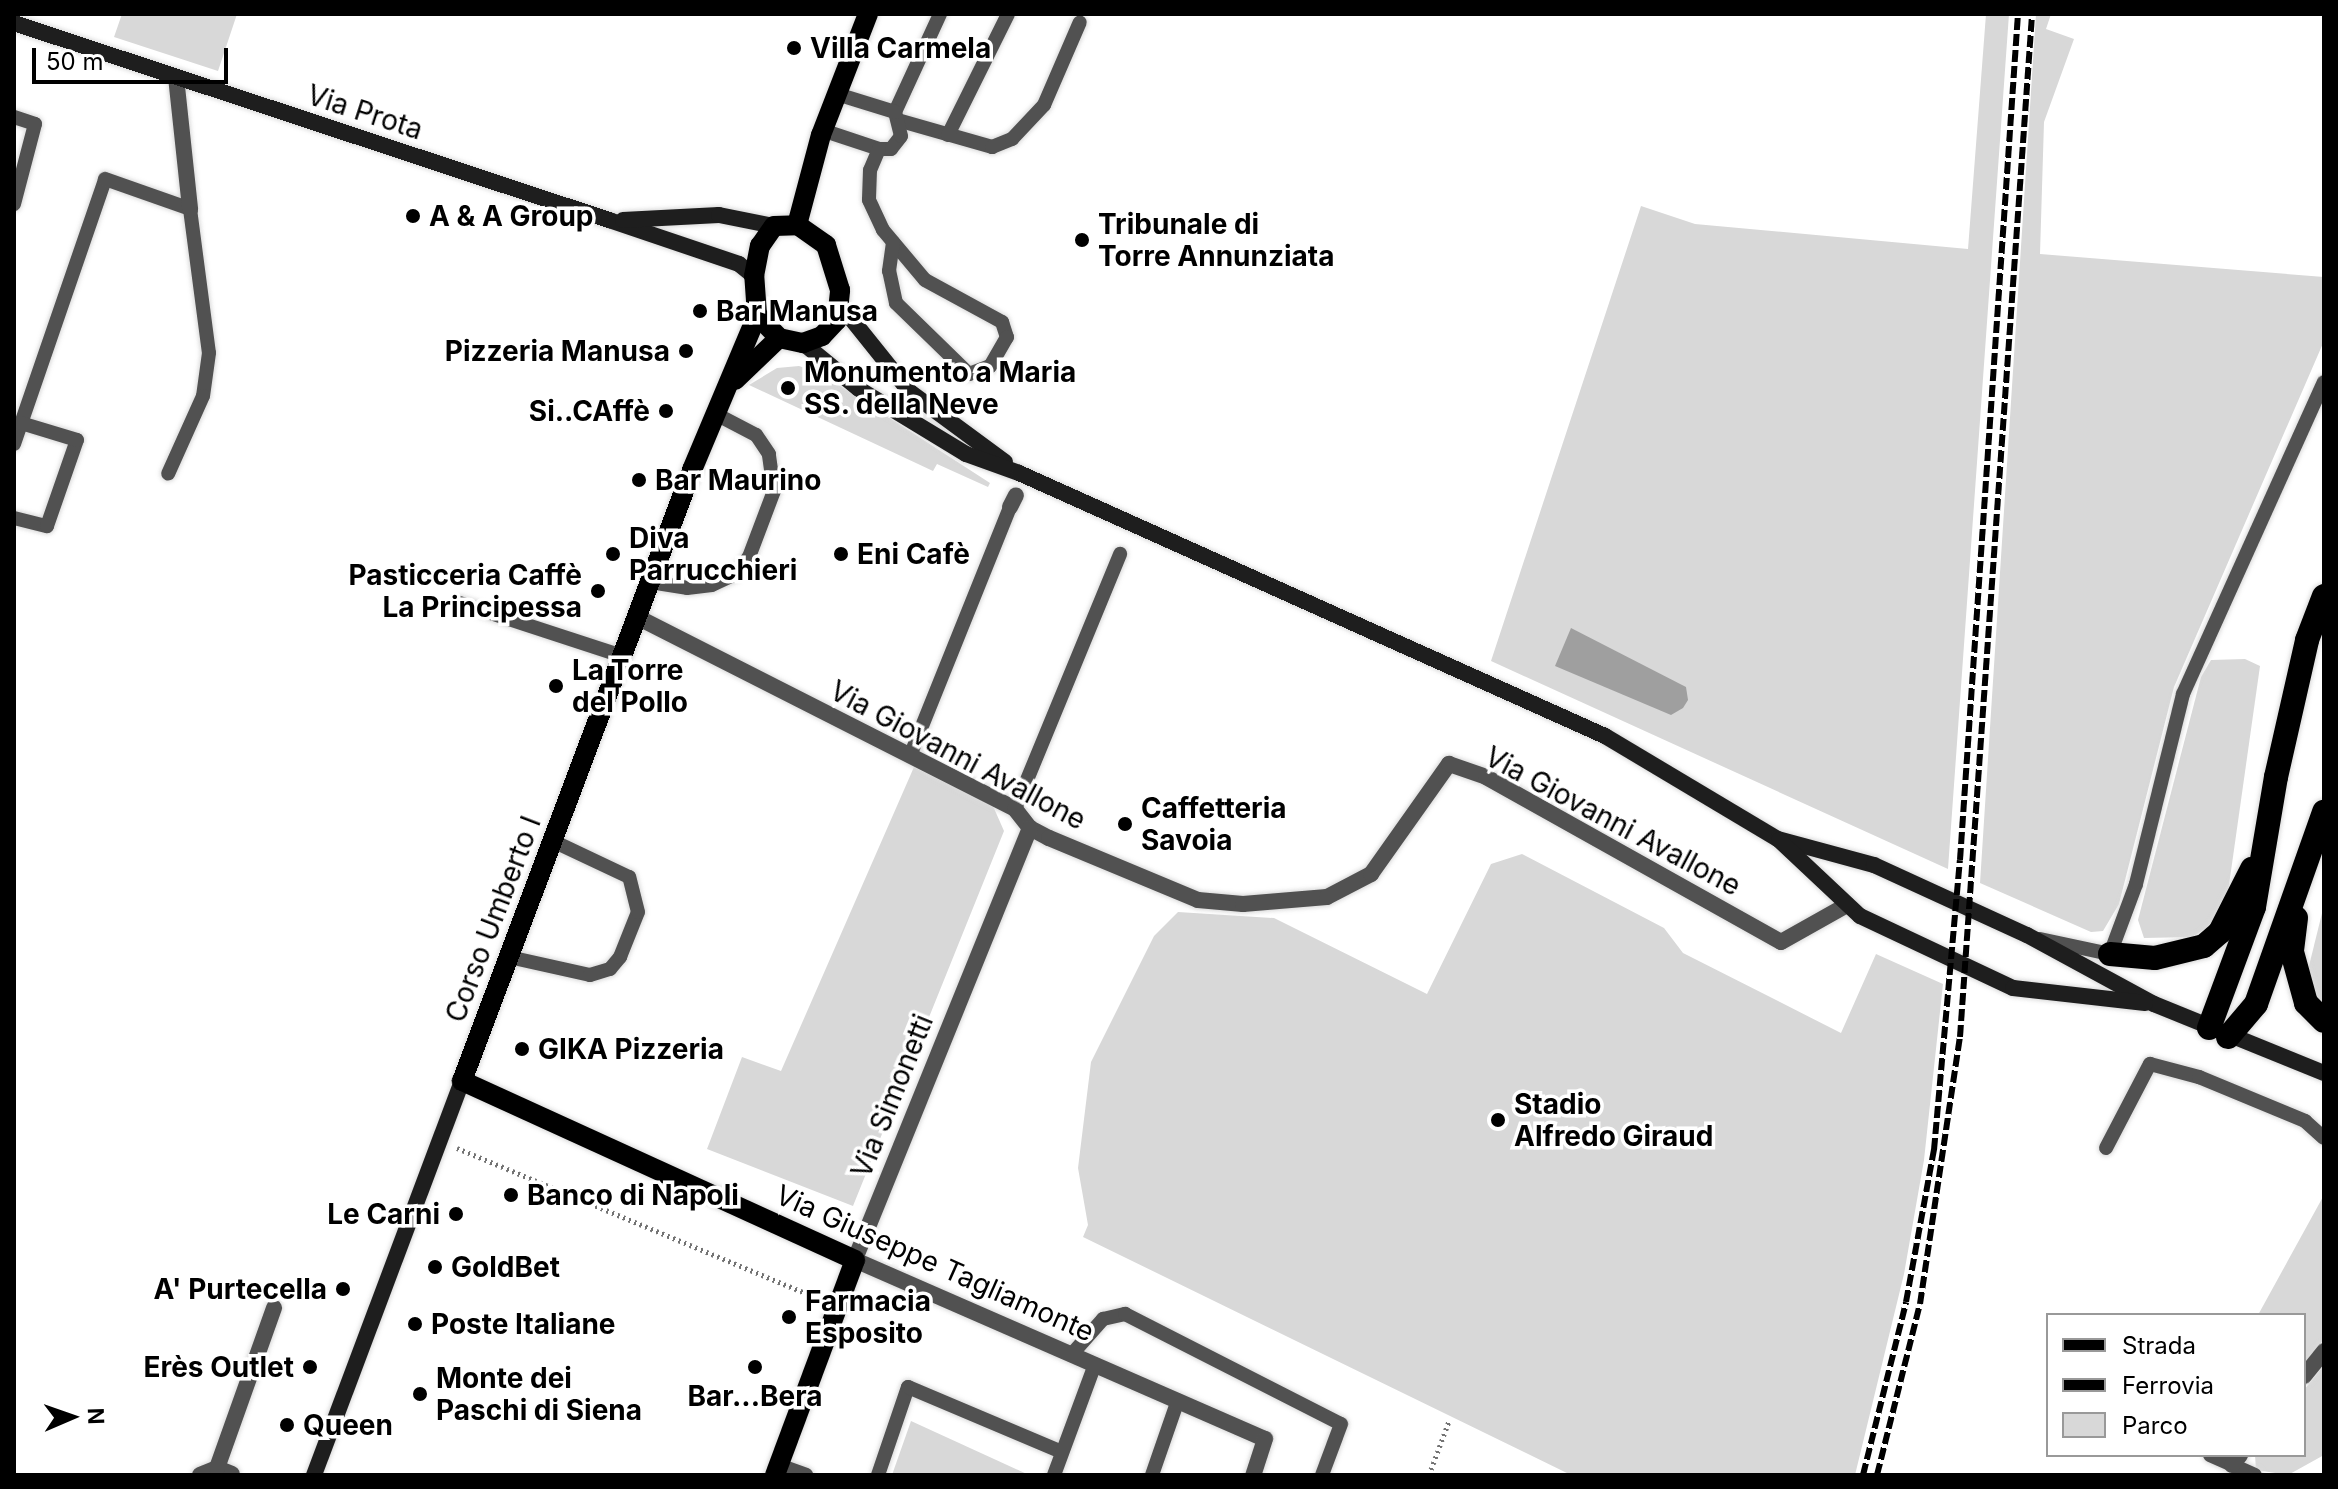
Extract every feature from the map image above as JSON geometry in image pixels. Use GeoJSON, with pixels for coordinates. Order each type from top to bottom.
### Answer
{"type":"FeatureCollection","features":[{"type":"Feature","properties":{"kind":"highway"},"geometry":{"type":"LineString","coordinates":[[2218,1032],[2254,907],[2262,845],[2307,640],[2324,596]]}},
{"type":"Feature","properties":{"kind":"highway"},"geometry":{"type":"LineString","coordinates":[[2218,1032],[2256,1004],[2324,812]]}},
{"type":"Feature","properties":{"kind":"highway"},"geometry":{"type":"LineString","coordinates":[[2110,954],[2155,958],[2204,946],[2220,932],[2262,845]]}},
{"type":"Feature","properties":{"kind":"highway"},"geometry":{"type":"LineString","coordinates":[[2301,872],[2292,952],[2306,1003],[2324,1021]]}},
{"type":"Feature","properties":{"kind":"main road"},"geometry":{"type":"LineString","coordinates":[[797,225],[822,130],[868,14]]}},
{"type":"Feature","properties":{"kind":"main road","name":"Via Prota"},"geometry":{"type":"LineString","coordinates":[[14,23],[739,264],[754,276]]}},
{"type":"Feature","properties":{"kind":"main road"},"geometry":{"type":"LineString","coordinates":[[609,220],[719,215],[774,226],[797,225],[826,245],[841,306],[910,392],[1019,473]]}},
{"type":"Feature","properties":{"kind":"main road","name":"Corso Umberto I"},"geometry":{"type":"LineString","coordinates":[[314,1475],[714,413],[729,385],[757,315],[754,276],[760,246],[774,226]]}},
{"type":"Feature","properties":{"kind":"main road"},"geometry":{"type":"LineString","coordinates":[[803,343],[822,336],[841,306]]}},
{"type":"Feature","properties":{"kind":"main road"},"geometry":{"type":"LineString","coordinates":[[757,315],[779,338],[803,343],[859,389],[935,439],[1019,473],[1605,736],[1778,839],[1860,916],[2013,988],[2154,1004]]}},
{"type":"Feature","properties":{"kind":"main road","name":"Corso Umberto I"},"geometry":{"type":"LineString","coordinates":[[729,385],[779,338]]}},
{"type":"Feature","properties":{"kind":"main road"},"geometry":{"type":"LineString","coordinates":[[1778,839],[1874,865],[2027,935],[2154,1004],[2324,1073]]}},
{"type":"Feature","properties":{"kind":"main road","name":"Via Giuseppe Tagliamonte"},"geometry":{"type":"LineString","coordinates":[[462,1081],[855,1260]]}},
{"type":"Feature","properties":{"kind":"main road","name":"Via Simonetti"},"geometry":{"type":"LineString","coordinates":[[777,1470],[855,1260]]}},
{"type":"Feature","properties":{"kind":"street"},"geometry":{"type":"LineString","coordinates":[[176,77],[190,209]]}},
{"type":"Feature","properties":{"kind":"street","name":"Via Giovanni Avallone"},"geometry":{"type":"LineString","coordinates":[[637,617],[1015,809],[1030,828],[1198,900],[1243,904],[1327,897],[1371,874],[1449,764],[1486,777],[1781,942],[1847,905]]}},
{"type":"Feature","properties":{"kind":"street","name":"Via Simonetti"},"geometry":{"type":"LineString","coordinates":[[855,1260],[1030,828]]}},
{"type":"Feature","properties":{"kind":"street","name":"Via Giuseppe Tagliamonte"},"geometry":{"type":"LineString","coordinates":[[855,1260],[1265,1439],[1253,1475]]}},
{"type":"Feature","properties":{"kind":"street"},"geometry":{"type":"LineString","coordinates":[[200,1475],[224,1471],[274,1308]]}},
{"type":"Feature","properties":{"kind":"street"},"geometry":{"type":"LineString","coordinates":[[2306,1374],[2324,1351]]}},
{"type":"Feature","properties":{"kind":"lane"},"geometry":{"type":"LineString","coordinates":[[822,130],[879,149],[891,149],[901,136],[898,117],[940,14]]}},
{"type":"Feature","properties":{"kind":"lane"},"geometry":{"type":"LineString","coordinates":[[948,135],[1008,14]]}},
{"type":"Feature","properties":{"kind":"lane"},"geometry":{"type":"LineString","coordinates":[[837,94],[948,135],[992,147],[1012,139],[1044,105],[1080,22]]}},
{"type":"Feature","properties":{"kind":"lane"},"geometry":{"type":"LineString","coordinates":[[14,117],[35,124],[14,204]]}},
{"type":"Feature","properties":{"kind":"lane"},"geometry":{"type":"LineString","coordinates":[[879,149],[870,170],[869,200],[893,242],[925,280],[1002,322],[1007,337],[990,366],[969,374],[896,303],[889,271],[893,242]]}},
{"type":"Feature","properties":{"kind":"lane"},"geometry":{"type":"LineString","coordinates":[[14,444],[105,179],[190,209],[209,353],[203,396],[168,474]]}},
{"type":"Feature","properties":{"kind":"lane"},"geometry":{"type":"LineString","coordinates":[[2027,935],[2110,954],[2136,884],[2183,694],[2324,382]]}},
{"type":"Feature","properties":{"kind":"lane"},"geometry":{"type":"LineString","coordinates":[[650,582],[687,588],[736,574],[749,557],[774,483],[769,454],[756,435],[714,413]]}},
{"type":"Feature","properties":{"kind":"lane"},"geometry":{"type":"LineString","coordinates":[[14,518],[47,526],[77,440],[21,423]]}},
{"type":"Feature","properties":{"kind":"lane"},"geometry":{"type":"LineString","coordinates":[[910,756],[1013,501]]}},
{"type":"Feature","properties":{"kind":"lane"},"geometry":{"type":"LineString","coordinates":[[1015,809],[1120,554]]}},
{"type":"Feature","properties":{"kind":"lane"},"geometry":{"type":"LineString","coordinates":[[460,603],[622,656]]}},
{"type":"Feature","properties":{"kind":"lane"},"geometry":{"type":"LineString","coordinates":[[509,957],[590,975],[610,969],[620,957],[638,912],[629,877],[553,841]]}},
{"type":"Feature","properties":{"kind":"lane"},"geometry":{"type":"LineString","coordinates":[[2106,1148],[2150,1064],[2199,1077],[2305,1121],[2324,1138]]}},
{"type":"Feature","properties":{"kind":"lane"},"geometry":{"type":"LineString","coordinates":[[1072,1354],[1103,1319],[1125,1314],[1341,1424],[1322,1475]]}},
{"type":"Feature","properties":{"kind":"lane"},"geometry":{"type":"LineString","coordinates":[[1054,1475],[1095,1364]]}},
{"type":"Feature","properties":{"kind":"lane"},"geometry":{"type":"LineString","coordinates":[[878,1475],[908,1387],[1062,1452]]}},
{"type":"Feature","properties":{"kind":"lane"},"geometry":{"type":"LineString","coordinates":[[1152,1475],[1178,1400]]}},
{"type":"Feature","properties":{"kind":"lane"},"geometry":{"type":"LineString","coordinates":[[2217,1475],[2233,1461],[2255,1475]]}},
{"type":"Feature","properties":{"kind":"lane"},"geometry":{"type":"LineString","coordinates":[[777,1470],[806,1475]]}},
{"type":"Feature","properties":{"kind":"path"},"geometry":{"type":"LineString","coordinates":[[455,1148],[822,1300]]}},
{"type":"Feature","properties":{"kind":"path"},"geometry":{"type":"LineString","coordinates":[[1429,1475],[1449,1421]]}},
{"type":"Feature","properties":{"kind":"green space"},"geometry":{"type":"Polygon","coordinates":[[[122,14],[237,14],[218,71],[114,37],[122,14]]]}},
{"type":"Feature","properties":{"kind":"green space"},"geometry":{"type":"Polygon","coordinates":[[[1986,14],[2009,14],[1948,869],[1491,661],[1641,206],[1695,224],[1968,249],[1986,14]]]}},
{"type":"Feature","properties":{"kind":"green space"},"geometry":{"type":"Polygon","coordinates":[[[2036,14],[2051,14],[2046,29],[2074,39],[2044,122],[2040,254],[2324,277],[2324,341],[2174,687],[2119,904],[2103,931],[2091,932],[1980,883],[2036,14]]]}},
{"type":"Feature","properties":{"kind":"green space"},"geometry":{"type":"Polygon","coordinates":[[[799,366],[820,373],[990,483],[988,487],[937,464],[933,471],[749,385],[777,368],[799,366]]]}},
{"type":"Feature","properties":{"kind":"green space"},"geometry":{"type":"Polygon","coordinates":[[[2245,659],[2260,666],[2228,892],[2216,922],[2192,937],[2144,938],[2138,920],[2201,677],[2211,660],[2245,659]]]}},
{"type":"Feature","properties":{"kind":"green space"},"geometry":{"type":"Polygon","coordinates":[[[914,767],[993,806],[1004,831],[853,1206],[707,1149],[742,1057],[781,1071],[914,767]]]}},
{"type":"Feature","properties":{"kind":"green space","name":"Stadio Alfredo Giraud"},"geometry":{"type":"Polygon","coordinates":[[[1522,854],[1664,928],[1683,953],[1841,1033],[1876,954],[1943,984],[1924,1160],[1904,1274],[1855,1475],[1571,1475],[1083,1237],[1088,1225],[1078,1168],[1091,1062],[1154,936],[1178,912],[1274,918],[1427,994],[1491,864],[1522,854]]]}},
{"type":"Feature","properties":{"kind":"green space"},"geometry":{"type":"Polygon","coordinates":[[[2324,905],[2324,1011],[2316,1002],[2308,970],[2324,905]]]}},
{"type":"Feature","properties":{"kind":"green space"},"geometry":{"type":"Polygon","coordinates":[[[2324,1195],[2324,1339],[2306,1362],[2306,1313],[2259,1313],[2324,1195]]]}},
{"type":"Feature","properties":{"kind":"green space"},"geometry":{"type":"Polygon","coordinates":[[[2324,1365],[2324,1455],[2288,1475],[2256,1470],[2255,1457],[2306,1457],[2306,1388],[2324,1365]]]}},
{"type":"Feature","properties":{"kind":"green space"},"geometry":{"type":"Polygon","coordinates":[[[911,1421],[1029,1475],[892,1475],[911,1421]]]}},
{"type":"Feature","properties":{"kind":"shaded area"},"geometry":{"type":"Polygon","coordinates":[[[1571,628],[1686,687],[1688,700],[1683,708],[1671,715],[1555,666],[1571,628]]]}},
{"type":"Feature","properties":{"kind":"railway"},"geometry":{"type":"LineString","coordinates":[[1863,1475],[1906,1302],[1934,1150],[1960,860],[2018,14]]}},
{"type":"Feature","properties":{"kind":"railway"},"geometry":{"type":"LineString","coordinates":[[1877,1475],[1920,1304],[1960,1037],[2032,14]]}},
{"type":"Feature","properties":{"kind":"place","name":"Villa Carmela"},"geometry":{"type":"Point","coordinates":[794,48]}},
{"type":"Feature","properties":{"kind":"place","name":"A & A Group"},"geometry":{"type":"Point","coordinates":[413,216]}},
{"type":"Feature","properties":{"kind":"place","name":"Tribunale di Torre Annunziata"},"geometry":{"type":"Point","coordinates":[1082,240]}},
{"type":"Feature","properties":{"kind":"place","name":"Bar Manusa"},"geometry":{"type":"Point","coordinates":[700,311]}},
{"type":"Feature","properties":{"kind":"place","name":"Pizzeria Manusa"},"geometry":{"type":"Point","coordinates":[686,351]}},
{"type":"Feature","properties":{"kind":"place","name":"Monumento a Maria SS. della Neve"},"geometry":{"type":"Point","coordinates":[788,388]}},
{"type":"Feature","properties":{"kind":"place","name":"Si..CAffè"},"geometry":{"type":"Point","coordinates":[666,411]}},
{"type":"Feature","properties":{"kind":"place","name":"Bar Maurino"},"geometry":{"type":"Point","coordinates":[639,480]}},
{"type":"Feature","properties":{"kind":"place","name":"Diva Parrucchieri"},"geometry":{"type":"Point","coordinates":[613,554]}},
{"type":"Feature","properties":{"kind":"place","name":"Eni Cafè"},"geometry":{"type":"Point","coordinates":[841,554]}},
{"type":"Feature","properties":{"kind":"place","name":"Pasticceria Caffè La Principessa"},"geometry":{"type":"Point","coordinates":[598,591]}},
{"type":"Feature","properties":{"kind":"place","name":"La Torre del Pollo"},"geometry":{"type":"Point","coordinates":[556,686]}},
{"type":"Feature","properties":{"kind":"place","name":"Caffetteria Savoia"},"geometry":{"type":"Point","coordinates":[1125,824]}},
{"type":"Feature","properties":{"kind":"place","name":"GIKA Pizzeria"},"geometry":{"type":"Point","coordinates":[522,1049]}},
{"type":"Feature","properties":{"kind":"place","name":"Stadio Alfredo Giraud"},"geometry":{"type":"Point","coordinates":[1498,1120]}},
{"type":"Feature","properties":{"kind":"place","name":"Banco di Napoli"},"geometry":{"type":"Point","coordinates":[511,1195]}},
{"type":"Feature","properties":{"kind":"place","name":"Le Carni"},"geometry":{"type":"Point","coordinates":[456,1214]}},
{"type":"Feature","properties":{"kind":"place","name":"GoldBet"},"geometry":{"type":"Point","coordinates":[435,1267]}},
{"type":"Feature","properties":{"kind":"place","name":"A' Purtecella"},"geometry":{"type":"Point","coordinates":[343,1289]}},
{"type":"Feature","properties":{"kind":"place","name":"Farmacia Esposito"},"geometry":{"type":"Point","coordinates":[789,1317]}},
{"type":"Feature","properties":{"kind":"place","name":"Poste Italiane"},"geometry":{"type":"Point","coordinates":[415,1324]}},
{"type":"Feature","properties":{"kind":"place","name":"Erès Outlet"},"geometry":{"type":"Point","coordinates":[310,1367]}},
{"type":"Feature","properties":{"kind":"place","name":"Bar...Bera"},"geometry":{"type":"Point","coordinates":[755,1367]}},
{"type":"Feature","properties":{"kind":"place","name":"Monte dei Paschi di Siena"},"geometry":{"type":"Point","coordinates":[420,1394]}},
{"type":"Feature","properties":{"kind":"place","name":"Queen"},"geometry":{"type":"Point","coordinates":[287,1425]}}]}
